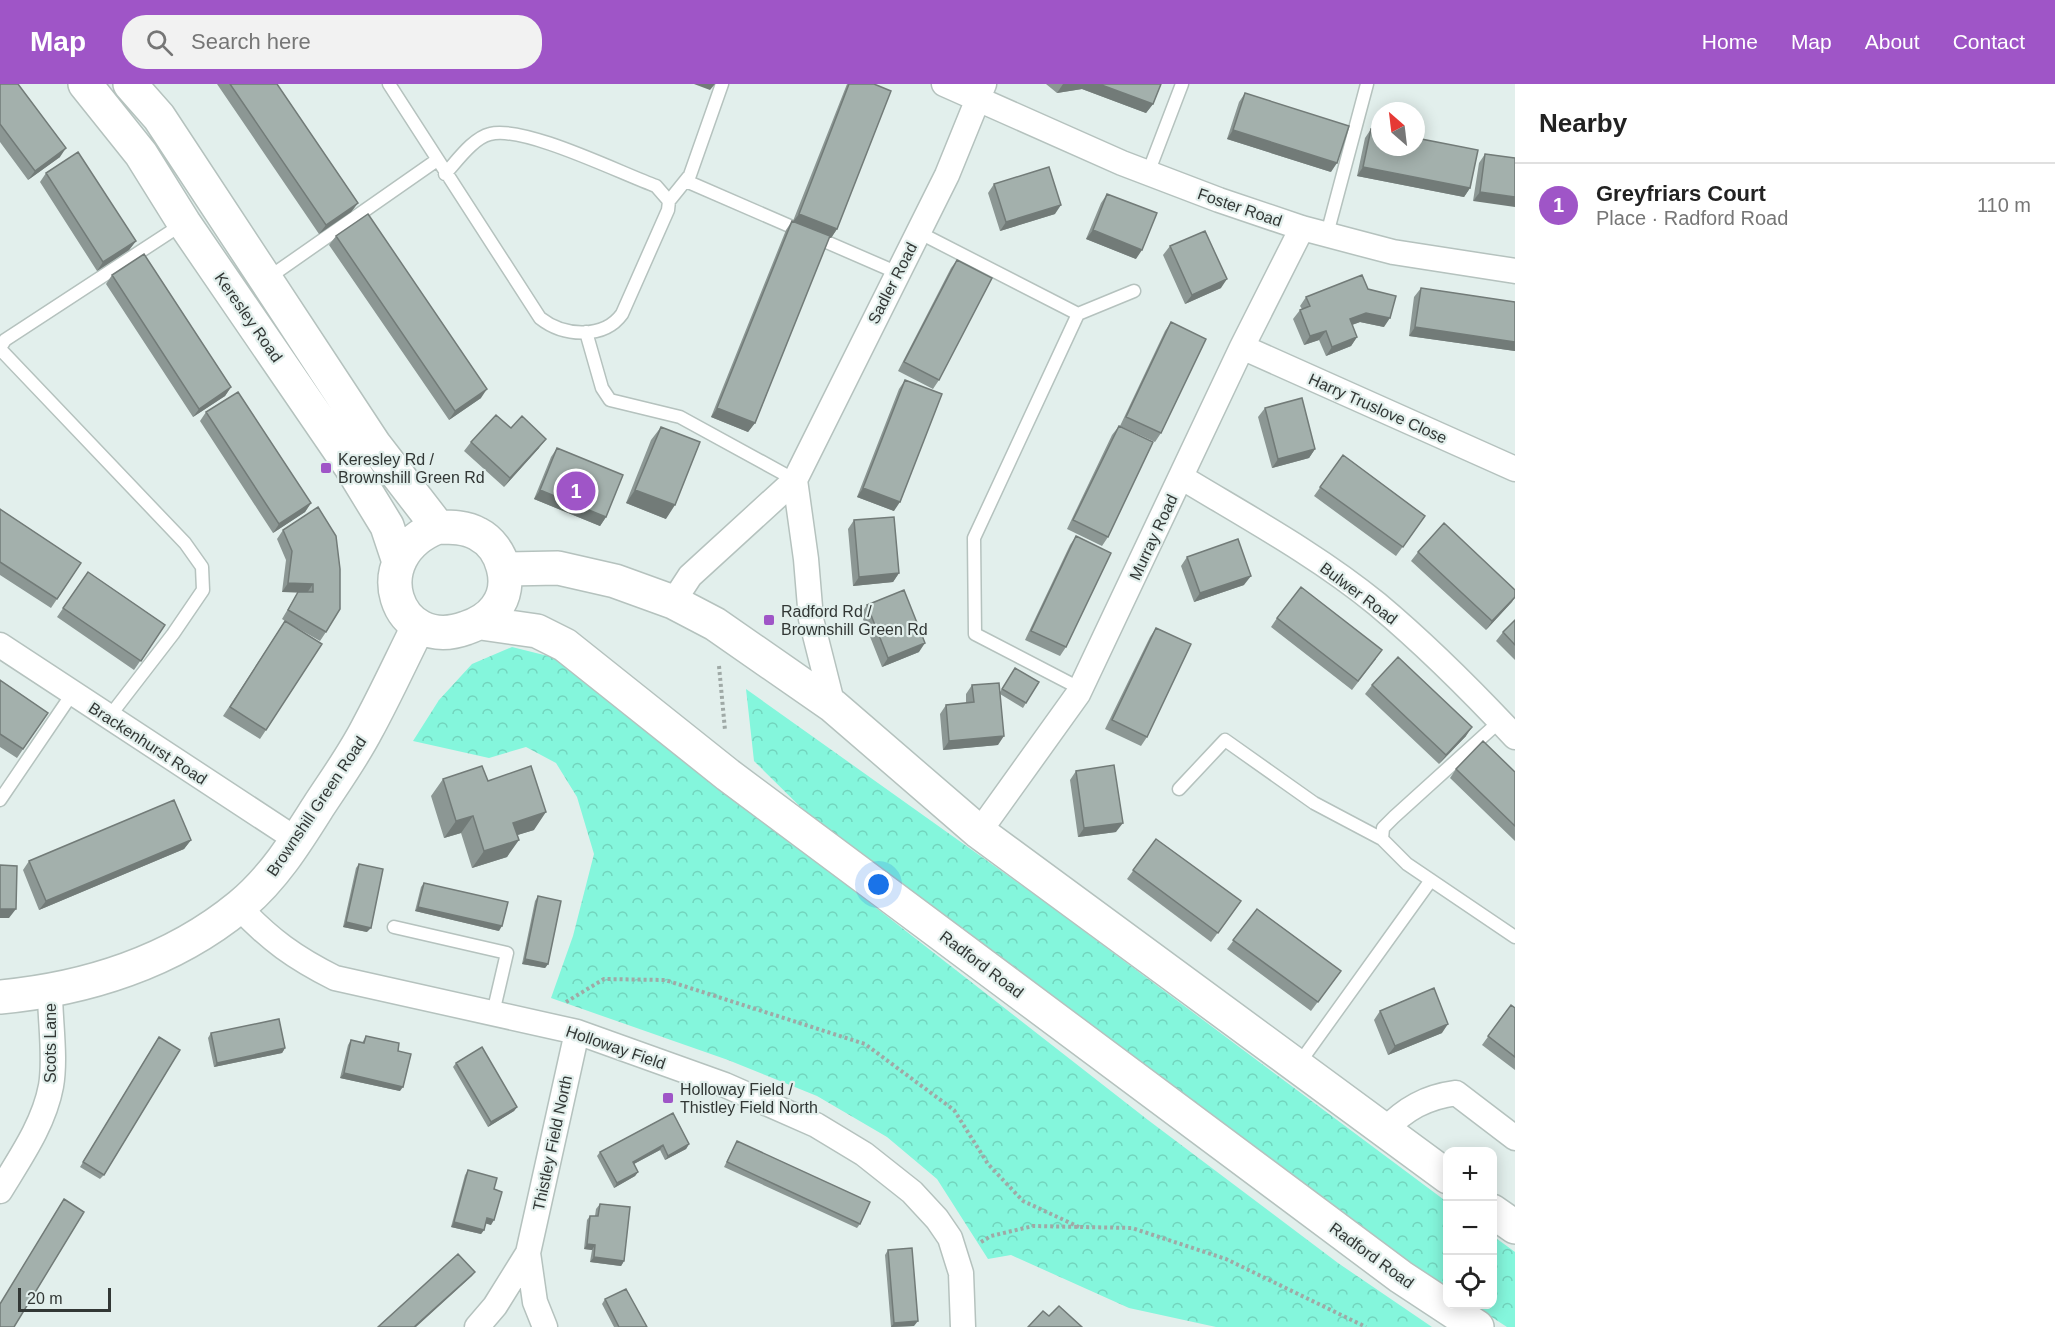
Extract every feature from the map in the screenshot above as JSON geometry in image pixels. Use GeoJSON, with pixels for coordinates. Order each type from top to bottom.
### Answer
{"type":"FeatureCollection","features":[{"type":"Feature","properties":{"kind":"main road","name":"Keresley Road"},"geometry":{"type":"LineString","coordinates":[[85,84],[141,154],[184,223],[351,467],[387,526],[398,560]]}},
{"type":"Feature","properties":{"kind":"main road","name":"Keresley Road"},"geometry":{"type":"LineString","coordinates":[[129,84],[159,117],[374,444],[438,527]]}},
{"type":"Feature","properties":{"kind":"main road"},"geometry":{"type":"LineString","coordinates":[[438,527],[455,527],[478,534],[494,546],[504,569],[504,596],[496,609],[481,623],[440,634],[418,627],[402,610],[395,586],[398,560],[408,544],[420,534],[438,527]]}},
{"type":"Feature","properties":{"kind":"main road"},"geometry":{"type":"LineString","coordinates":[[504,569],[558,568],[615,581],[674,602],[715,624],[833,706],[979,832],[1443,1173]]}},
{"type":"Feature","properties":{"kind":"main road","name":"Radford Road"},"geometry":{"type":"LineString","coordinates":[[481,623],[537,632],[565,645],[728,776],[1401,1277],[1476,1327]]}},
{"type":"Feature","properties":{"kind":"main road","name":"Brownshill Green Road"},"geometry":{"type":"LineString","coordinates":[[0,997],[50,992],[124,971],[182,947],[239,907],[269,878],[297,840],[366,732],[418,627]]}},
{"type":"Feature","properties":{"kind":"main road"},"geometry":{"type":"LineString","coordinates":[[1497,1214],[1515,1227]]}},
{"type":"Feature","properties":{"kind":"street","name":"Foster Road"},"geometry":{"type":"LineString","coordinates":[[944,84],[982,91],[1148,173],[1302,228],[1393,252],[1515,271]]}},
{"type":"Feature","properties":{"kind":"street","name":"Sadler Road"},"geometry":{"type":"LineString","coordinates":[[674,602],[690,576],[795,480],[947,175],[982,91]]}},
{"type":"Feature","properties":{"kind":"street","name":"Murray Road"},"geometry":{"type":"LineString","coordinates":[[979,832],[1081,689],[1242,347],[1302,228]]}},
{"type":"Feature","properties":{"kind":"street","name":"Harry Truslove Close"},"geometry":{"type":"LineString","coordinates":[[1242,347],[1515,469]]}},
{"type":"Feature","properties":{"kind":"street","name":"Bulwer Road"},"geometry":{"type":"LineString","coordinates":[[1181,477],[1298,548],[1375,603],[1450,669],[1507,729]]}},
{"type":"Feature","properties":{"kind":"street"},"geometry":{"type":"LineString","coordinates":[[795,480],[806,559],[811,619],[833,706]]}},
{"type":"Feature","properties":{"kind":"street","name":"Brackenhurst Road"},"geometry":{"type":"LineString","coordinates":[[0,645],[297,840]]}},
{"type":"Feature","properties":{"kind":"street","name":"Holloway Field"},"geometry":{"type":"LineString","coordinates":[[239,907],[266,936],[299,960],[335,978],[577,1032],[725,1086],[816,1125],[864,1154],[912,1192],[937,1219],[950,1238],[957,1256],[964,1292],[963,1327]]}},
{"type":"Feature","properties":{"kind":"street","name":"Scots Lane"},"geometry":{"type":"LineString","coordinates":[[0,1191],[30,1140],[44,1110],[51,1084],[50,992]]}},
{"type":"Feature","properties":{"kind":"street","name":"Thistley Field North"},"geometry":{"type":"LineString","coordinates":[[528,1253],[577,1032]]}},
{"type":"Feature","properties":{"kind":"street"},"geometry":{"type":"LineString","coordinates":[[1385,1130],[1403,1111],[1443,1095],[1456,1094],[1515,1137]]}},
{"type":"Feature","properties":{"kind":"street"},"geometry":{"type":"LineString","coordinates":[[477,1327],[495,1306],[528,1253]]}},
{"type":"Feature","properties":{"kind":"street"},"geometry":{"type":"LineString","coordinates":[[528,1253],[535,1302],[546,1327]]}},
{"type":"Feature","properties":{"kind":"lane"},"geometry":{"type":"LineString","coordinates":[[389,84],[540,318],[548,324],[586,332],[599,332],[614,324],[622,314],[669,201],[686,181],[722,84]]}},
{"type":"Feature","properties":{"kind":"lane"},"geometry":{"type":"LineString","coordinates":[[1148,173],[1182,84]]}},
{"type":"Feature","properties":{"kind":"lane"},"geometry":{"type":"LineString","coordinates":[[1327,234],[1367,84]]}},
{"type":"Feature","properties":{"kind":"lane"},"geometry":{"type":"LineString","coordinates":[[446,174],[474,144],[488,134],[506,132],[536,140],[656,186],[669,201]]}},
{"type":"Feature","properties":{"kind":"lane"},"geometry":{"type":"LineString","coordinates":[[267,279],[437,160]]}},
{"type":"Feature","properties":{"kind":"lane"},"geometry":{"type":"LineString","coordinates":[[686,181],[898,273]]}},
{"type":"Feature","properties":{"kind":"lane"},"geometry":{"type":"LineString","coordinates":[[110,717],[203,590],[202,567],[185,543],[0,349],[5,340],[184,223]]}},
{"type":"Feature","properties":{"kind":"lane"},"geometry":{"type":"LineString","coordinates":[[918,232],[1078,314]]}},
{"type":"Feature","properties":{"kind":"lane"},"geometry":{"type":"LineString","coordinates":[[1081,689],[975,634],[974,538],[1078,314],[1134,291]]}},
{"type":"Feature","properties":{"kind":"lane"},"geometry":{"type":"LineString","coordinates":[[586,332],[602,388],[610,400],[680,417],[795,480]]}},
{"type":"Feature","properties":{"kind":"lane"},"geometry":{"type":"LineString","coordinates":[[0,801],[72,694]]}},
{"type":"Feature","properties":{"kind":"lane"},"geometry":{"type":"LineString","coordinates":[[1382,839],[1383,828],[1394,817],[1507,729]]}},
{"type":"Feature","properties":{"kind":"lane"},"geometry":{"type":"LineString","coordinates":[[1179,789],[1225,740],[1314,803],[1382,839],[1407,864],[1515,937]]}},
{"type":"Feature","properties":{"kind":"lane"},"geometry":{"type":"LineString","coordinates":[[1297,1066],[1431,880]]}},
{"type":"Feature","properties":{"kind":"lane"},"geometry":{"type":"LineString","coordinates":[[394,927],[507,953],[493,1013]]}},
{"type":"Feature","properties":{"kind":"path"},"geometry":{"type":"LineString","coordinates":[[715,624],[728,776]]}},
{"type":"Feature","properties":{"kind":"path"},"geometry":{"type":"LineString","coordinates":[[531,1022],[604,979],[665,980],[865,1044],[954,1110],[988,1164],[1023,1201],[1079,1227]]}},
{"type":"Feature","properties":{"kind":"path"},"geometry":{"type":"LineString","coordinates":[[957,1256],[991,1236],[1033,1226],[1132,1228],[1226,1259],[1366,1327]]}},
{"type":"Feature","properties":{"kind":"green space"},"geometry":{"type":"Polygon","coordinates":[[[512,647],[556,658],[1148,1120],[1338,1263],[1432,1327],[1216,1327],[1129,1308],[1011,1255],[988,1259],[937,1179],[887,1137],[817,1096],[728,1060],[551,998],[573,936],[594,854],[577,797],[556,763],[526,747],[489,758],[413,741],[439,700],[472,664],[512,647]]]}},
{"type":"Feature","properties":{"kind":"green space"},"geometry":{"type":"Polygon","coordinates":[[[746,689],[1045,902],[1443,1199],[1443,1285],[1382,1246],[830,836],[754,761],[746,689]]]}},
{"type":"Feature","properties":{"kind":"green space"},"geometry":{"type":"Polygon","coordinates":[[[1497,1239],[1515,1252],[1515,1327],[1507,1327],[1479,1309],[1497,1309],[1497,1239]]]}},
{"type":"Feature","properties":{"kind":"building"},"geometry":{"type":"Polygon","coordinates":[[[0,84],[18,84],[66,148],[35,171],[0,124],[0,84]]]}},
{"type":"Feature","properties":{"kind":"building"},"geometry":{"type":"Polygon","coordinates":[[[230,84],[277,84],[358,203],[326,225],[230,84]]]}},
{"type":"Feature","properties":{"kind":"building"},"geometry":{"type":"Polygon","coordinates":[[[849,84],[874,84],[891,91],[837,229],[799,214],[849,84]]]}},
{"type":"Feature","properties":{"kind":"building"},"geometry":{"type":"Polygon","coordinates":[[[1099,84],[1161,84],[1153,104],[1099,84]]]}},
{"type":"Feature","properties":{"kind":"building"},"geometry":{"type":"Polygon","coordinates":[[[1245,93],[1349,126],[1337,163],[1233,130],[1245,93]]]}},
{"type":"Feature","properties":{"kind":"building"},"geometry":{"type":"Polygon","coordinates":[[[1371,129],[1371,156],[1425,156],[1425,140],[1478,150],[1470,188],[1363,167],[1371,129]]]}},
{"type":"Feature","properties":{"kind":"building"},"geometry":{"type":"Polygon","coordinates":[[[78,152],[136,241],[103,262],[46,173],[78,152]]]}},
{"type":"Feature","properties":{"kind":"building"},"geometry":{"type":"Polygon","coordinates":[[[1485,154],[1515,158],[1515,197],[1480,192],[1485,154]]]}},
{"type":"Feature","properties":{"kind":"building"},"geometry":{"type":"Polygon","coordinates":[[[1049,167],[1061,205],[1006,222],[994,184],[1049,167]]]}},
{"type":"Feature","properties":{"kind":"building"},"geometry":{"type":"Polygon","coordinates":[[[1107,194],[1157,213],[1142,250],[1093,230],[1107,194]]]}},
{"type":"Feature","properties":{"kind":"building"},"geometry":{"type":"Polygon","coordinates":[[[368,214],[487,389],[455,411],[336,236],[368,214]]]}},
{"type":"Feature","properties":{"kind":"building"},"geometry":{"type":"Polygon","coordinates":[[[792,221],[830,236],[755,423],[717,408],[792,221]]]}},
{"type":"Feature","properties":{"kind":"building"},"geometry":{"type":"Polygon","coordinates":[[[1205,231],[1227,279],[1192,295],[1170,246],[1205,231]]]}},
{"type":"Feature","properties":{"kind":"building"},"geometry":{"type":"Polygon","coordinates":[[[144,254],[231,387],[199,409],[112,275],[144,254]]]}},
{"type":"Feature","properties":{"kind":"building"},"geometry":{"type":"Polygon","coordinates":[[[957,260],[992,278],[939,380],[904,362],[957,260]]]}},
{"type":"Feature","properties":{"kind":"building"},"geometry":{"type":"Polygon","coordinates":[[[1362,275],[1368,289],[1396,296],[1390,318],[1366,313],[1350,319],[1357,337],[1332,347],[1326,331],[1310,336],[1300,310],[1310,306],[1306,297],[1362,275]]]}},
{"type":"Feature","properties":{"kind":"building"},"geometry":{"type":"Polygon","coordinates":[[[1421,288],[1515,302],[1515,342],[1415,327],[1421,288]]]}},
{"type":"Feature","properties":{"kind":"building"},"geometry":{"type":"Polygon","coordinates":[[[1171,322],[1206,339],[1161,433],[1126,417],[1171,322]]]}},
{"type":"Feature","properties":{"kind":"building"},"geometry":{"type":"Polygon","coordinates":[[[905,380],[942,394],[900,502],[863,488],[905,380]]]}},
{"type":"Feature","properties":{"kind":"building"},"geometry":{"type":"Polygon","coordinates":[[[238,392],[311,503],[279,524],[206,412],[238,392]]]}},
{"type":"Feature","properties":{"kind":"building"},"geometry":{"type":"Polygon","coordinates":[[[1302,398],[1315,449],[1278,459],[1265,408],[1302,398]]]}},
{"type":"Feature","properties":{"kind":"building"},"geometry":{"type":"Polygon","coordinates":[[[496,415],[511,428],[522,416],[546,439],[510,478],[471,442],[496,415]]]}},
{"type":"Feature","properties":{"kind":"building"},"geometry":{"type":"Polygon","coordinates":[[[1119,426],[1153,442],[1108,537],[1073,520],[1119,426]]]}},
{"type":"Feature","properties":{"kind":"building"},"geometry":{"type":"Polygon","coordinates":[[[661,427],[700,442],[675,505],[635,490],[661,427]]]}},
{"type":"Feature","properties":{"kind":"building"},"geometry":{"type":"Polygon","coordinates":[[[557,448],[623,475],[606,517],[540,490],[557,448]]]}},
{"type":"Feature","properties":{"kind":"building"},"geometry":{"type":"Polygon","coordinates":[[[1343,455],[1425,516],[1403,547],[1320,487],[1343,455]]]}},
{"type":"Feature","properties":{"kind":"building"},"geometry":{"type":"Polygon","coordinates":[[[318,507],[336,536],[340,569],[340,609],[326,632],[288,610],[298,592],[313,592],[313,584],[288,583],[292,551],[283,530],[318,507]]]}},
{"type":"Feature","properties":{"kind":"building"},"geometry":{"type":"Polygon","coordinates":[[[0,509],[81,563],[57,599],[0,562],[0,509]]]}},
{"type":"Feature","properties":{"kind":"building"},"geometry":{"type":"Polygon","coordinates":[[[894,517],[899,573],[859,577],[854,520],[894,517]]]}},
{"type":"Feature","properties":{"kind":"building"},"geometry":{"type":"Polygon","coordinates":[[[1444,523],[1515,590],[1515,597],[1492,621],[1418,552],[1444,523]]]}},
{"type":"Feature","properties":{"kind":"building"},"geometry":{"type":"Polygon","coordinates":[[[1076,536],[1111,553],[1066,647],[1031,631],[1076,536]]]}},
{"type":"Feature","properties":{"kind":"building"},"geometry":{"type":"Polygon","coordinates":[[[1238,539],[1251,576],[1200,593],[1187,557],[1238,539]]]}},
{"type":"Feature","properties":{"kind":"building"},"geometry":{"type":"Polygon","coordinates":[[[88,572],[165,625],[141,661],[63,608],[88,572]]]}},
{"type":"Feature","properties":{"kind":"building"},"geometry":{"type":"Polygon","coordinates":[[[1301,587],[1382,650],[1358,681],[1277,618],[1301,587]]]}},
{"type":"Feature","properties":{"kind":"building"},"geometry":{"type":"Polygon","coordinates":[[[904,590],[925,643],[888,658],[867,605],[904,590]]]}},
{"type":"Feature","properties":{"kind":"building"},"geometry":{"type":"Polygon","coordinates":[[[1515,620],[1515,645],[1503,632],[1515,620]]]}},
{"type":"Feature","properties":{"kind":"building"},"geometry":{"type":"Polygon","coordinates":[[[285,621],[322,644],[266,730],[230,707],[285,621]]]}},
{"type":"Feature","properties":{"kind":"building"},"geometry":{"type":"Polygon","coordinates":[[[1156,628],[1191,644],[1147,737],[1112,720],[1156,628]]]}},
{"type":"Feature","properties":{"kind":"building"},"geometry":{"type":"Polygon","coordinates":[[[1398,657],[1472,727],[1446,755],[1372,685],[1398,657]]]}},
{"type":"Feature","properties":{"kind":"building"},"geometry":{"type":"Polygon","coordinates":[[[1015,668],[1039,682],[1026,703],[1002,689],[1015,668]]]}},
{"type":"Feature","properties":{"kind":"building"},"geometry":{"type":"Polygon","coordinates":[[[0,680],[48,713],[23,749],[0,734],[0,680]]]}},
{"type":"Feature","properties":{"kind":"building"},"geometry":{"type":"Polygon","coordinates":[[[999,683],[1004,736],[949,741],[946,705],[974,702],[972,685],[999,683]]]}},
{"type":"Feature","properties":{"kind":"building"},"geometry":{"type":"Polygon","coordinates":[[[1483,741],[1515,772],[1515,826],[1456,769],[1483,741]]]}},
{"type":"Feature","properties":{"kind":"building"},"geometry":{"type":"Polygon","coordinates":[[[1114,765],[1123,823],[1084,828],[1076,771],[1114,765]]]}},
{"type":"Feature","properties":{"kind":"building"},"geometry":{"type":"Polygon","coordinates":[[[482,766],[488,781],[531,766],[546,812],[513,823],[519,840],[484,851],[473,816],[456,821],[443,779],[482,766]]]}},
{"type":"Feature","properties":{"kind":"building"},"geometry":{"type":"Polygon","coordinates":[[[174,800],[191,840],[46,901],[29,861],[174,800]]]}},
{"type":"Feature","properties":{"kind":"building"},"geometry":{"type":"Polygon","coordinates":[[[1156,839],[1241,901],[1218,933],[1133,870],[1156,839]]]}},
{"type":"Feature","properties":{"kind":"building"},"geometry":{"type":"Polygon","coordinates":[[[359,864],[383,869],[371,928],[346,922],[359,864]]]}},
{"type":"Feature","properties":{"kind":"building"},"geometry":{"type":"Polygon","coordinates":[[[0,865],[17,866],[16,909],[0,909],[0,865]]]}},
{"type":"Feature","properties":{"kind":"building"},"geometry":{"type":"Polygon","coordinates":[[[424,883],[508,902],[502,926],[418,907],[424,883]]]}},
{"type":"Feature","properties":{"kind":"building"},"geometry":{"type":"Polygon","coordinates":[[[538,896],[561,901],[548,964],[525,959],[538,896]]]}},
{"type":"Feature","properties":{"kind":"building"},"geometry":{"type":"Polygon","coordinates":[[[1257,909],[1341,971],[1318,1002],[1233,940],[1257,909]]]}},
{"type":"Feature","properties":{"kind":"building"},"geometry":{"type":"Polygon","coordinates":[[[1434,988],[1448,1024],[1395,1046],[1380,1011],[1434,988]]]}},
{"type":"Feature","properties":{"kind":"building"},"geometry":{"type":"Polygon","coordinates":[[[1511,1005],[1515,1008],[1515,1057],[1488,1036],[1511,1005]]]}},
{"type":"Feature","properties":{"kind":"building"},"geometry":{"type":"Polygon","coordinates":[[[279,1019],[285,1048],[217,1063],[211,1033],[279,1019]]]}},
{"type":"Feature","properties":{"kind":"building"},"geometry":{"type":"Polygon","coordinates":[[[366,1036],[399,1043],[398,1051],[411,1054],[403,1087],[344,1073],[351,1040],[364,1043],[366,1036]]]}},
{"type":"Feature","properties":{"kind":"building"},"geometry":{"type":"Polygon","coordinates":[[[159,1037],[180,1050],[104,1175],[83,1162],[159,1037]]]}},
{"type":"Feature","properties":{"kind":"building"},"geometry":{"type":"Polygon","coordinates":[[[482,1047],[517,1107],[491,1122],[456,1063],[482,1047]]]}},
{"type":"Feature","properties":{"kind":"building"},"geometry":{"type":"Polygon","coordinates":[[[673,1113],[689,1144],[668,1156],[663,1145],[633,1162],[638,1172],[617,1183],[600,1152],[673,1113]]]}},
{"type":"Feature","properties":{"kind":"building"},"geometry":{"type":"Polygon","coordinates":[[[737,1141],[870,1202],[860,1224],[727,1162],[737,1141]]]}},
{"type":"Feature","properties":{"kind":"building"},"geometry":{"type":"Polygon","coordinates":[[[468,1170],[497,1178],[494,1189],[502,1192],[494,1220],[487,1218],[484,1230],[454,1222],[468,1170]]]}},
{"type":"Feature","properties":{"kind":"building"},"geometry":{"type":"Polygon","coordinates":[[[64,1199],[84,1212],[14,1327],[0,1327],[0,1304],[64,1199]]]}},
{"type":"Feature","properties":{"kind":"building"},"geometry":{"type":"Polygon","coordinates":[[[600,1204],[630,1207],[624,1261],[594,1257],[595,1245],[587,1244],[590,1216],[598,1216],[600,1204]]]}},
{"type":"Feature","properties":{"kind":"building"},"geometry":{"type":"Polygon","coordinates":[[[912,1248],[918,1321],[894,1323],[888,1250],[912,1248]]]}},
{"type":"Feature","properties":{"kind":"building"},"geometry":{"type":"Polygon","coordinates":[[[458,1254],[475,1272],[414,1327],[378,1327],[458,1254]]]}},
{"type":"Feature","properties":{"kind":"building"},"geometry":{"type":"Polygon","coordinates":[[[626,1289],[647,1327],[619,1327],[605,1299],[626,1289]]]}},
{"type":"Feature","properties":{"kind":"building"},"geometry":{"type":"Polygon","coordinates":[[[1059,1306],[1082,1327],[1028,1327],[1043,1311],[1049,1316],[1059,1306]]]}},
{"type":"Feature","properties":{"kind":"place","name":"Keresley Rd / Brownshill Green Rd"},"geometry":{"type":"Point","coordinates":[326,468]}},
{"type":"Feature","properties":{"kind":"place","name":"Greyfriars Court"},"geometry":{"type":"Point","coordinates":[576,491]}},
{"type":"Feature","properties":{"kind":"place","name":"Radford Rd / Brownshill Green Rd"},"geometry":{"type":"Point","coordinates":[769,620]}},
{"type":"Feature","properties":{"kind":"place","name":"Holloway Field / Thistley Field North"},"geometry":{"type":"Point","coordinates":[668,1098]}}]}
